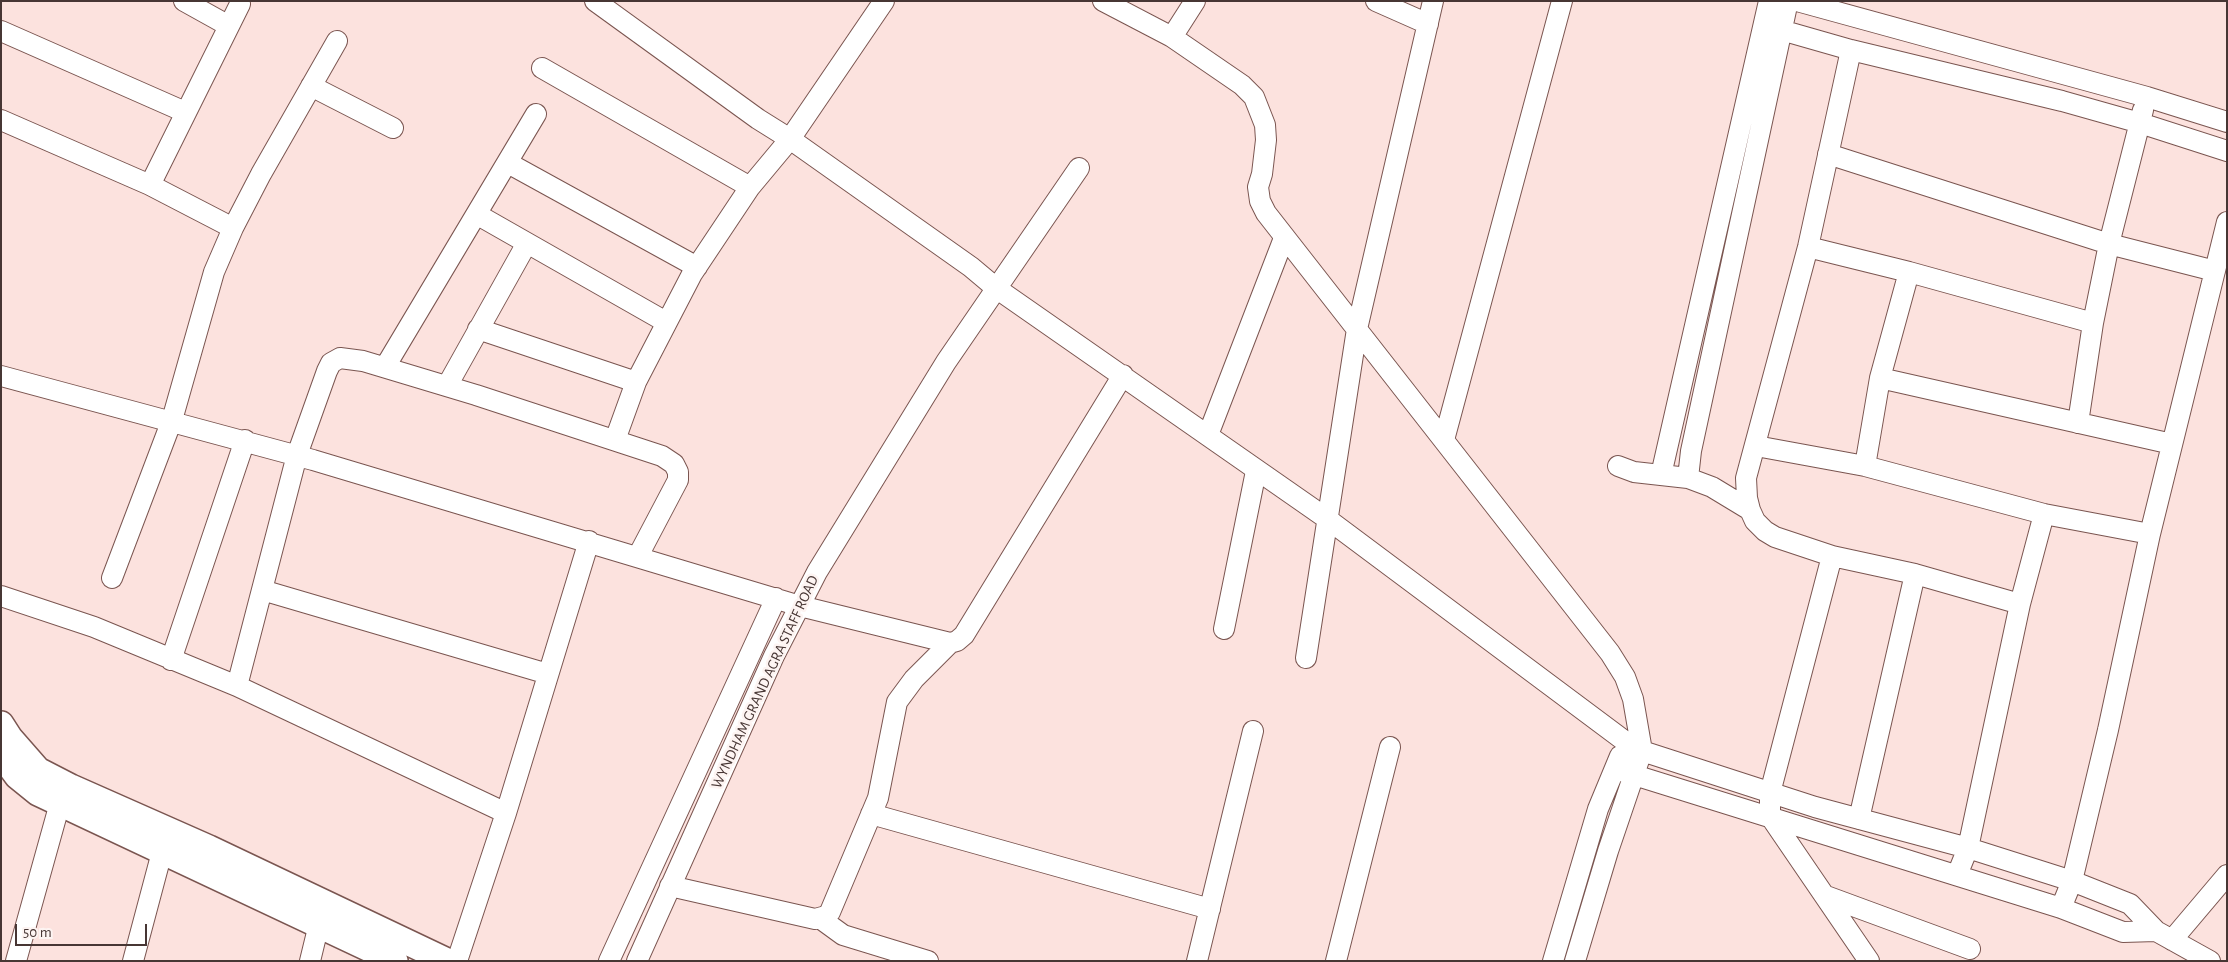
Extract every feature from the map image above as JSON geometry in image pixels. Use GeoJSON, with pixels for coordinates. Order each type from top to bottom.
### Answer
{"type":"FeatureCollection","features":[{"type":"Feature","properties":{"kind":"street"},"geometry":{"type":"LineString","coordinates":[[184,1],[229,26]]}},
{"type":"Feature","properties":{"kind":"street"},"geometry":{"type":"LineString","coordinates":[[595,1],[996,288],[1326,518],[1634,747],[1770,793],[1968,848],[2072,881],[2130,904],[2164,936],[2210,961]]}},
{"type":"Feature","properties":{"kind":"street"},"geometry":{"type":"LineString","coordinates":[[615,440],[636,382],[666,322],[697,267],[750,187],[790,139],[884,1]]}},
{"type":"Feature","properties":{"kind":"street"},"geometry":{"type":"LineString","coordinates":[[1103,1],[1172,37],[1242,86],[1254,97],[1266,132],[1262,174],[1258,187],[1260,201],[1284,238],[1610,653],[1625,677],[1633,699],[1634,775],[1608,851],[1575,961]]}},
{"type":"Feature","properties":{"kind":"street"},"geometry":{"type":"LineString","coordinates":[[1172,37],[1195,1]]}},
{"type":"Feature","properties":{"kind":"street"},"geometry":{"type":"LineString","coordinates":[[1376,1],[1428,24]]}},
{"type":"Feature","properties":{"kind":"street"},"geometry":{"type":"LineString","coordinates":[[1306,658],[1326,518],[1357,329],[1433,1]]}},
{"type":"Feature","properties":{"kind":"street"},"geometry":{"type":"LineString","coordinates":[[1444,440],[1562,1]]}},
{"type":"Feature","properties":{"kind":"street"},"geometry":{"type":"LineString","coordinates":[[1688,478],[1691,451],[1773,26],[1769,1]]}},
{"type":"Feature","properties":{"kind":"street"},"geometry":{"type":"LineString","coordinates":[[1661,475],[1773,26],[1788,1]]}},
{"type":"Feature","properties":{"kind":"street"},"geometry":{"type":"LineString","coordinates":[[1797,1],[2147,97],[2227,122]]}},
{"type":"Feature","properties":{"kind":"street"},"geometry":{"type":"LineString","coordinates":[[150,185],[240,4]]}},
{"type":"Feature","properties":{"kind":"street"},"geometry":{"type":"LineString","coordinates":[[1773,26],[1851,50],[2140,123],[2227,151]]}},
{"type":"Feature","properties":{"kind":"street"},"geometry":{"type":"LineString","coordinates":[[1,31],[185,112]]}},
{"type":"Feature","properties":{"kind":"street"},"geometry":{"type":"LineString","coordinates":[[112,578],[172,420],[214,272],[233,228],[261,174],[336,41]]}},
{"type":"Feature","properties":{"kind":"street"},"geometry":{"type":"LineString","coordinates":[[1851,50],[1808,247],[1745,485],[1750,510],[1755,521],[1764,531],[1775,537],[1832,556],[1915,574],[2020,604]]}},
{"type":"Feature","properties":{"kind":"street"},"geometry":{"type":"LineString","coordinates":[[542,68],[750,187]]}},
{"type":"Feature","properties":{"kind":"street"},"geometry":{"type":"LineString","coordinates":[[311,86],[393,128]]}},
{"type":"Feature","properties":{"kind":"street"},"geometry":{"type":"LineString","coordinates":[[2078,423],[2093,323],[2109,244],[2147,97]]}},
{"type":"Feature","properties":{"kind":"street"},"geometry":{"type":"LineString","coordinates":[[385,367],[536,114]]}},
{"type":"Feature","properties":{"kind":"street"},"geometry":{"type":"LineString","coordinates":[[1,120],[150,185],[233,228]]}},
{"type":"Feature","properties":{"kind":"street"},"geometry":{"type":"LineString","coordinates":[[1828,154],[2109,244],[2215,271]]}},
{"type":"Feature","properties":{"kind":"street"},"geometry":{"type":"LineString","coordinates":[[508,163],[697,267]]}},
{"type":"Feature","properties":{"kind":"street","name":"WYNDHAM GRAND AGRA STAFF ROAD"},"geometry":{"type":"LineString","coordinates":[[637,961],[774,656],[817,572],[946,362],[1079,168]]}},
{"type":"Feature","properties":{"kind":"street"},"geometry":{"type":"LineString","coordinates":[[478,214],[666,322]]}},
{"type":"Feature","properties":{"kind":"street"},"geometry":{"type":"LineString","coordinates":[[2061,908],[2072,881],[2108,730],[2150,534],[2227,222]]}},
{"type":"Feature","properties":{"kind":"street"},"geometry":{"type":"LineString","coordinates":[[1208,436],[1284,238]]}},
{"type":"Feature","properties":{"kind":"street"},"geometry":{"type":"LineString","coordinates":[[447,386],[527,243]]}},
{"type":"Feature","properties":{"kind":"street"},"geometry":{"type":"LineString","coordinates":[[1808,247],[1909,272],[2093,323]]}},
{"type":"Feature","properties":{"kind":"street"},"geometry":{"type":"LineString","coordinates":[[1865,466],[1880,378],[1909,272]]}},
{"type":"Feature","properties":{"kind":"street"},"geometry":{"type":"LineString","coordinates":[[478,329],[636,382]]}},
{"type":"Feature","properties":{"kind":"street"},"geometry":{"type":"LineString","coordinates":[[237,686],[297,455],[332,363],[340,358],[385,367],[662,456],[674,464],[678,472],[678,480],[638,556]]}},
{"type":"Feature","properties":{"kind":"street"},"geometry":{"type":"LineString","coordinates":[[821,919],[830,912],[871,814],[884,777],[897,702],[914,679],[950,643],[957,641],[964,635],[1123,375]]}},
{"type":"Feature","properties":{"kind":"street"},"geometry":{"type":"LineString","coordinates":[[1,376],[245,440],[589,541],[800,606],[950,643]]}},
{"type":"Feature","properties":{"kind":"street"},"geometry":{"type":"LineString","coordinates":[[1880,378],[2172,444]]}},
{"type":"Feature","properties":{"kind":"street"},"geometry":{"type":"LineString","coordinates":[[171,660],[245,440]]}},
{"type":"Feature","properties":{"kind":"street"},"geometry":{"type":"LineString","coordinates":[[1756,446],[1865,466],[2044,514],[2150,534]]}},
{"type":"Feature","properties":{"kind":"street"},"geometry":{"type":"LineString","coordinates":[[1618,466],[1634,472],[1688,478],[1712,487],[1750,510]]}},
{"type":"Feature","properties":{"kind":"street"},"geometry":{"type":"LineString","coordinates":[[1224,629],[1256,471]]}},
{"type":"Feature","properties":{"kind":"street"},"geometry":{"type":"LineString","coordinates":[[1957,875],[1968,848],[2020,604],[2044,514]]}},
{"type":"Feature","properties":{"kind":"street"},"geometry":{"type":"LineString","coordinates":[[457,961],[506,813],[589,541]]}},
{"type":"Feature","properties":{"kind":"street"},"geometry":{"type":"LineString","coordinates":[[1832,556],[1770,793],[1770,816],[1869,961]]}},
{"type":"Feature","properties":{"kind":"street"},"geometry":{"type":"LineString","coordinates":[[1859,819],[1915,574]]}},
{"type":"Feature","properties":{"kind":"street"},"geometry":{"type":"LineString","coordinates":[[262,590],[548,674]]}},
{"type":"Feature","properties":{"kind":"street"},"geometry":{"type":"LineString","coordinates":[[1,596],[94,627],[237,686],[506,813]]}},
{"type":"Feature","properties":{"kind":"street"},"geometry":{"type":"LineString","coordinates":[[609,961],[776,598]]}},
{"type":"Feature","properties":{"kind":"street"},"geometry":{"type":"LineString","coordinates":[[1,724],[10,738],[38,770],[319,924],[395,961]]}},
{"type":"Feature","properties":{"kind":"street"},"geometry":{"type":"LineString","coordinates":[[1197,961],[1253,731]]}},
{"type":"Feature","properties":{"kind":"street"},"geometry":{"type":"LineString","coordinates":[[1336,961],[1390,747]]}},
{"type":"Feature","properties":{"kind":"street"},"geometry":{"type":"LineString","coordinates":[[1553,961],[1598,809],[1614,769],[1634,747]]}},
{"type":"Feature","properties":{"kind":"street"},"geometry":{"type":"LineString","coordinates":[[1,754],[16,776],[38,793],[60,804],[165,840],[447,961]]}},
{"type":"Feature","properties":{"kind":"street"},"geometry":{"type":"LineString","coordinates":[[1614,769],[2061,908],[2123,932],[2164,936],[2227,875]]}},
{"type":"Feature","properties":{"kind":"street"},"geometry":{"type":"LineString","coordinates":[[16,961],[60,804]]}},
{"type":"Feature","properties":{"kind":"street"},"geometry":{"type":"LineString","coordinates":[[871,814],[1210,908]]}},
{"type":"Feature","properties":{"kind":"street"},"geometry":{"type":"LineString","coordinates":[[133,961],[165,840]]}},
{"type":"Feature","properties":{"kind":"street"},"geometry":{"type":"LineString","coordinates":[[670,886],[821,919],[843,935],[928,961]]}},
{"type":"Feature","properties":{"kind":"street"},"geometry":{"type":"LineString","coordinates":[[1826,896],[1970,949]]}},
{"type":"Feature","properties":{"kind":"street"},"geometry":{"type":"LineString","coordinates":[[310,961],[319,924]]}}]}
